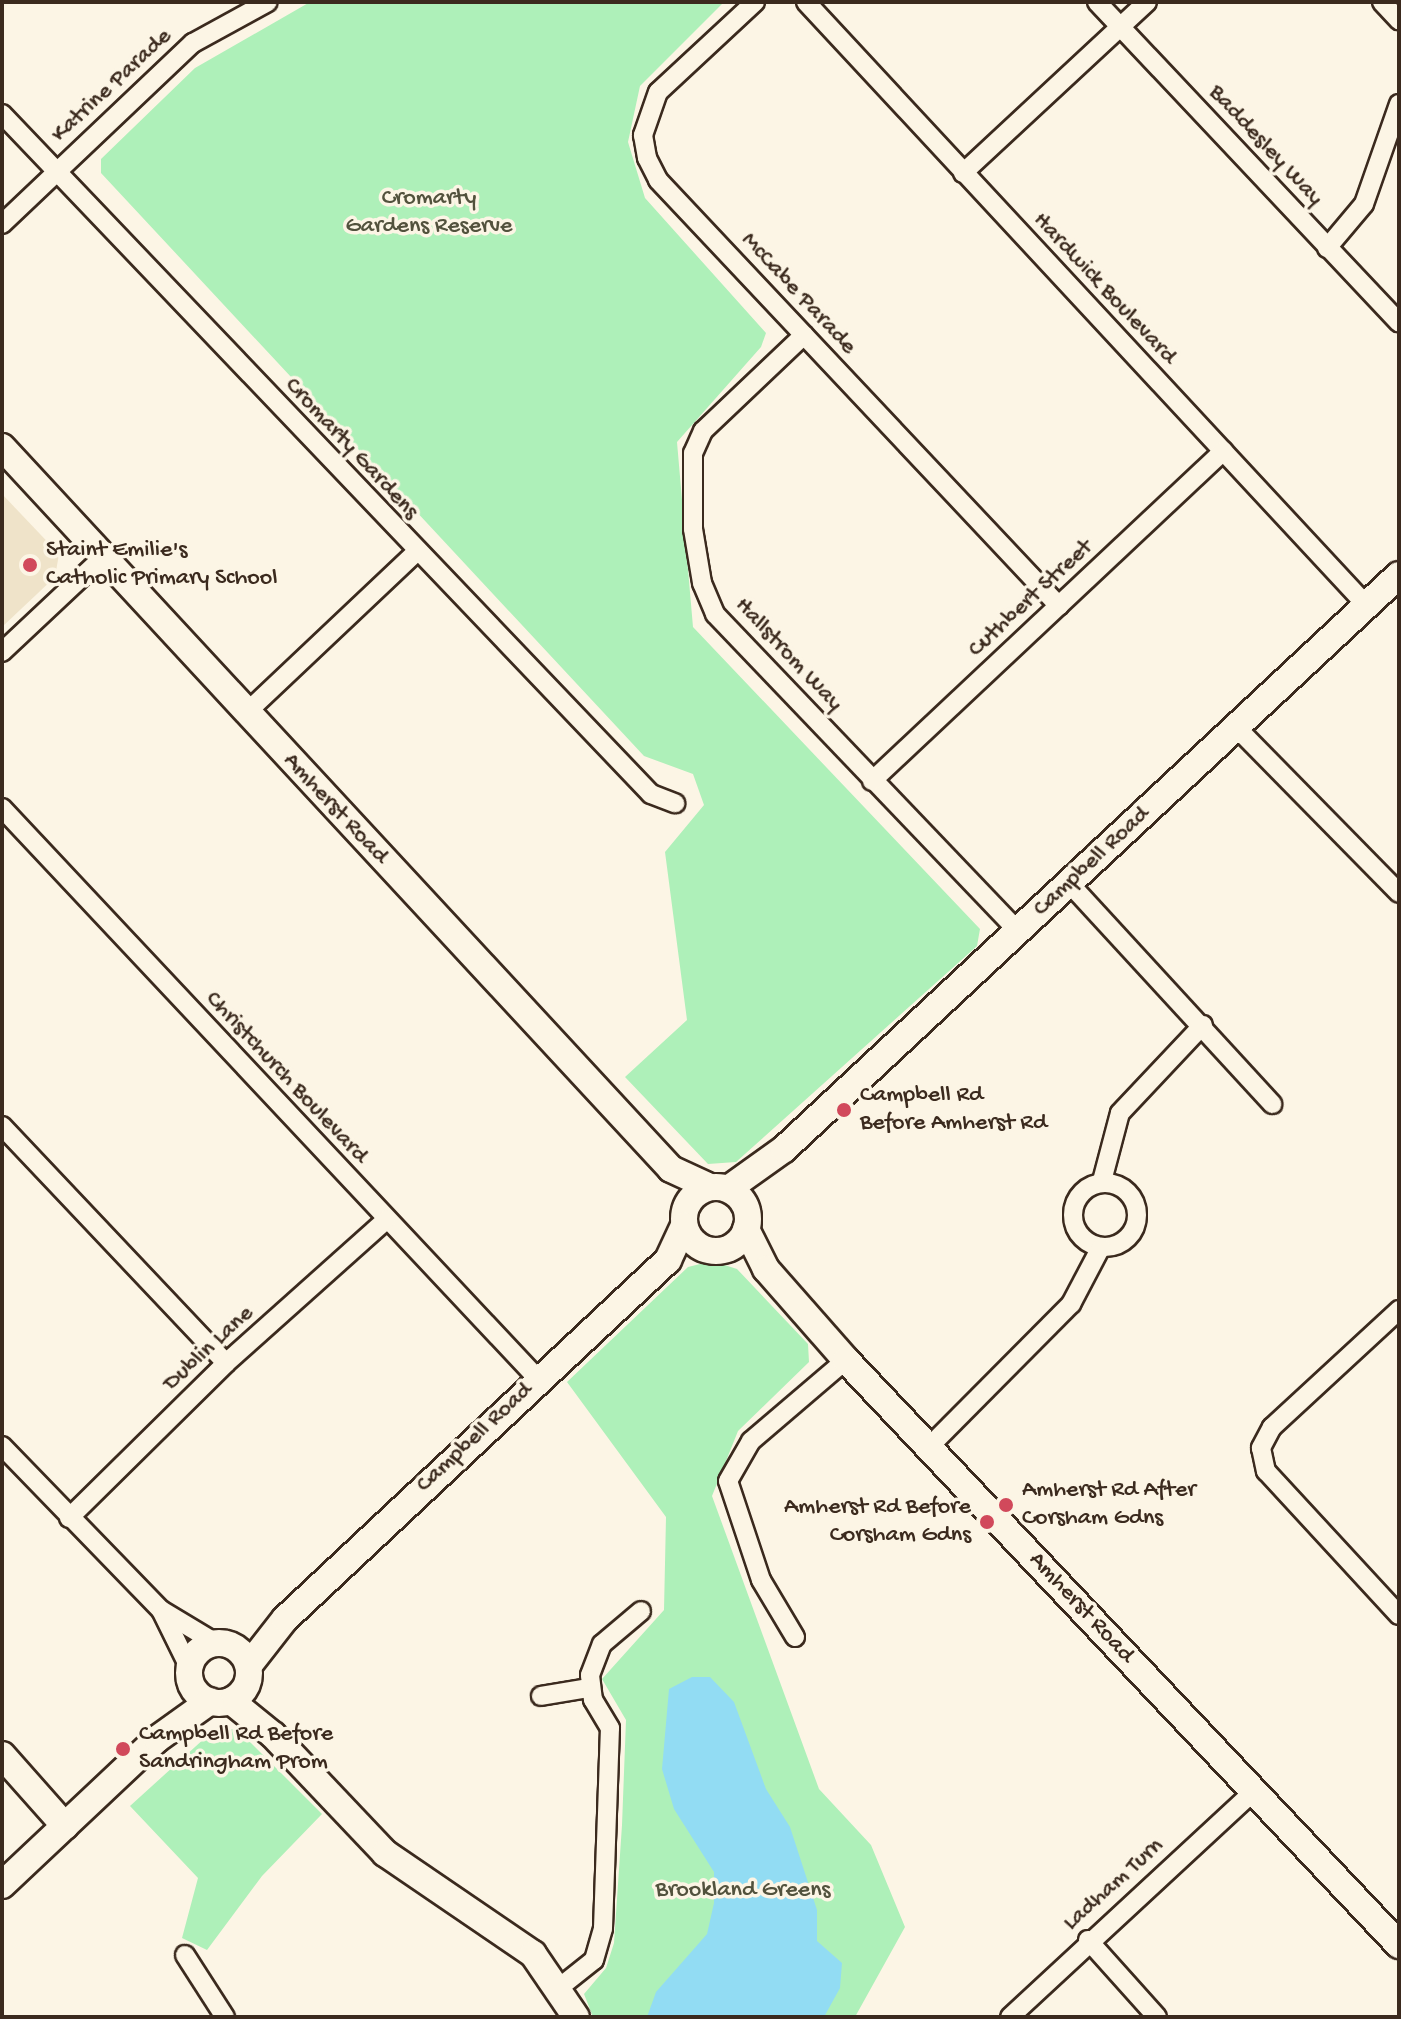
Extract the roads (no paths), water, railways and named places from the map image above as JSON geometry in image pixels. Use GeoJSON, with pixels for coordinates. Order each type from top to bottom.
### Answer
{"type":"FeatureCollection","features":[{"type":"Feature","properties":{"kind":"street","name":"Katrine Parade"},"geometry":{"type":"LineString","coordinates":[[2,224],[193,43],[268,2]]}},
{"type":"Feature","properties":{"kind":"street","name":"McCabe Parade"},"geometry":{"type":"LineString","coordinates":[[755,2],[658,92],[643,135],[658,180],[1059,606]]}},
{"type":"Feature","properties":{"kind":"street","name":"Hardwick Boulevard"},"geometry":{"type":"LineString","coordinates":[[806,2],[1368,607]]}},
{"type":"Feature","properties":{"kind":"street","name":"Baddesley Way"},"geometry":{"type":"LineString","coordinates":[[1097,2],[1399,322]]}},
{"type":"Feature","properties":{"kind":"street"},"geometry":{"type":"LineString","coordinates":[[963,173],[1147,2]]}},
{"type":"Feature","properties":{"kind":"street"},"geometry":{"type":"LineString","coordinates":[[1382,2],[1399,20]]}},
{"type":"Feature","properties":{"kind":"street"},"geometry":{"type":"LineString","coordinates":[[1327,248],[1364,204],[1399,104]]}},
{"type":"Feature","properties":{"kind":"street","name":"Cromarty Gardens"},"geometry":{"type":"LineString","coordinates":[[2,114],[415,553],[651,794],[675,803]]}},
{"type":"Feature","properties":{"kind":"street","name":"Hallstrom Way"},"geometry":{"type":"LineString","coordinates":[[804,335],[703,431],[690,479],[693,529],[715,614],[1018,931]]}},
{"type":"Feature","properties":{"kind":"street","name":"Amherst Road"},"geometry":{"type":"LineString","coordinates":[[2,447],[245,714],[671,1169],[719,1188],[746,1219],[766,1269],[846,1360],[1399,1945]]}},
{"type":"Feature","properties":{"kind":"street","name":"Cuthbert Street"},"geometry":{"type":"LineString","coordinates":[[872,781],[1223,451]]}},
{"type":"Feature","properties":{"kind":"street"},"geometry":{"type":"LineString","coordinates":[[245,714],[415,553]]}},
{"type":"Feature","properties":{"kind":"street"},"geometry":{"type":"LineString","coordinates":[[2,652],[102,558]]}},
{"type":"Feature","properties":{"kind":"street","name":"Campbell Road"},"geometry":{"type":"LineString","coordinates":[[719,1188],[784,1149],[1399,575]]}},
{"type":"Feature","properties":{"kind":"street"},"geometry":{"type":"LineString","coordinates":[[1237,728],[1399,893]]}},
{"type":"Feature","properties":{"kind":"street","name":"Christchurch Boulevard"},"geometry":{"type":"LineString","coordinates":[[2,808],[538,1379]]}},
{"type":"Feature","properties":{"kind":"street"},"geometry":{"type":"LineString","coordinates":[[1070,884],[1203,1025],[1272,1104]]}},
{"type":"Feature","properties":{"kind":"street"},"geometry":{"type":"LineString","coordinates":[[1102,1181],[1120,1113],[1203,1025]]}},
{"type":"Feature","properties":{"kind":"street"},"geometry":{"type":"LineString","coordinates":[[2,1126],[226,1363]]}},
{"type":"Feature","properties":{"kind":"street","name":"Campbell Road"},"geometry":{"type":"LineString","coordinates":[[746,1219],[784,1149]]}},
{"type":"Feature","properties":{"kind":"street","name":"Amherst Road"},"geometry":{"type":"LineString","coordinates":[[671,1169],[684,1220],[715,1248],[766,1269]]}},
{"type":"Feature","properties":{"kind":"street"},"geometry":{"type":"LineString","coordinates":[[1102,1181],[1114,1185],[1139,1223],[1125,1244],[1101,1247],[1083,1234],[1073,1204],[1083,1188],[1102,1181]]}},
{"type":"Feature","properties":{"kind":"street"},"geometry":{"type":"LineString","coordinates":[[684,1220],[692,1196],[719,1188]]}},
{"type":"Feature","properties":{"kind":"street"},"geometry":{"type":"LineString","coordinates":[[715,1248],[746,1219]]}},
{"type":"Feature","properties":{"kind":"street","name":"Dublin Lane"},"geometry":{"type":"LineString","coordinates":[[69,1518],[226,1363],[386,1220]]}},
{"type":"Feature","properties":{"kind":"street","name":"Campbell Road"},"geometry":{"type":"LineString","coordinates":[[2,1885],[157,1739],[234,1688],[285,1619],[668,1260],[684,1220]]}},
{"type":"Feature","properties":{"kind":"street"},"geometry":{"type":"LineString","coordinates":[[929,1447],[1071,1304],[1101,1247]]}},
{"type":"Feature","properties":{"kind":"street","name":"Campbell Road"},"geometry":{"type":"LineString","coordinates":[[668,1260],[715,1248]]}},
{"type":"Feature","properties":{"kind":"street"},"geometry":{"type":"LineString","coordinates":[[1397,1609],[1266,1471],[1261,1448],[1272,1427],[1399,1310]]}},
{"type":"Feature","properties":{"kind":"street"},"geometry":{"type":"LineString","coordinates":[[795,1637],[761,1580],[728,1481],[751,1441],[846,1360]]}},
{"type":"Feature","properties":{"kind":"street"},"geometry":{"type":"LineString","coordinates":[[2,1446],[161,1610],[222,1643],[234,1688],[273,1735],[385,1853],[503,1930],[560,1987],[576,2017]]}},
{"type":"Feature","properties":{"kind":"street"},"geometry":{"type":"LineString","coordinates":[[161,1610],[190,1674],[234,1688]]}},
{"type":"Feature","properties":{"kind":"street"},"geometry":{"type":"LineString","coordinates":[[560,1987],[594,1960],[603,1928],[610,1728],[589,1688],[602,1644],[641,1611]]}},
{"type":"Feature","properties":{"kind":"street","name":"Campbell Road"},"geometry":{"type":"LineString","coordinates":[[157,1739],[202,1649],[285,1619]]}},
{"type":"Feature","properties":{"kind":"street"},"geometry":{"type":"LineString","coordinates":[[541,1696],[589,1688]]}},
{"type":"Feature","properties":{"kind":"street"},"geometry":{"type":"LineString","coordinates":[[2,1755],[65,1826]]}},
{"type":"Feature","properties":{"kind":"street","name":"Ladham Turn"},"geometry":{"type":"LineString","coordinates":[[1010,2017],[1088,1940],[1254,1791]]}},
{"type":"Feature","properties":{"kind":"street"},"geometry":{"type":"LineString","coordinates":[[1088,1940],[1157,2017]]}},
{"type":"Feature","properties":{"kind":"street"},"geometry":{"type":"LineString","coordinates":[[185,1955],[225,2017]]}},
{"type":"Feature","properties":{"kind":"water"},"geometry":{"type":"Polygon","coordinates":[[[692,1677],[710,1677],[734,1702],[766,1789],[790,1827],[817,1910],[817,1941],[842,1963],[840,1988],[824,2017],[647,2017],[656,1992],[707,1934],[714,1903],[714,1872],[674,1809],[662,1769],[669,1689],[692,1677]]]}},
{"type":"Feature","properties":{"kind":"place","name":"Staint Emilie's Catholic Primary School"},"geometry":{"type":"Point","coordinates":[30,565]}},
{"type":"Feature","properties":{"kind":"place","name":"Campbell Rd Before Amherst Rd"},"geometry":{"type":"Point","coordinates":[844,1110]}},
{"type":"Feature","properties":{"kind":"place","name":"Amherst Rd After Corsham Gdns"},"geometry":{"type":"Point","coordinates":[1006,1505]}},
{"type":"Feature","properties":{"kind":"place","name":"Amherst Rd Before Corsham Gdns"},"geometry":{"type":"Point","coordinates":[987,1522]}},
{"type":"Feature","properties":{"kind":"place","name":"Campbell Rd Before Sandringham Prom"},"geometry":{"type":"Point","coordinates":[123,1749]}},
{"type":"Feature","properties":{"kind":"park label","name":"Cromarty Gardens Reserve"},"geometry":{"type":"Point","coordinates":[429,213]}},
{"type":"Feature","properties":{"kind":"park label","name":"Brookland Greens"},"geometry":{"type":"Point","coordinates":[743,1891]}}]}
